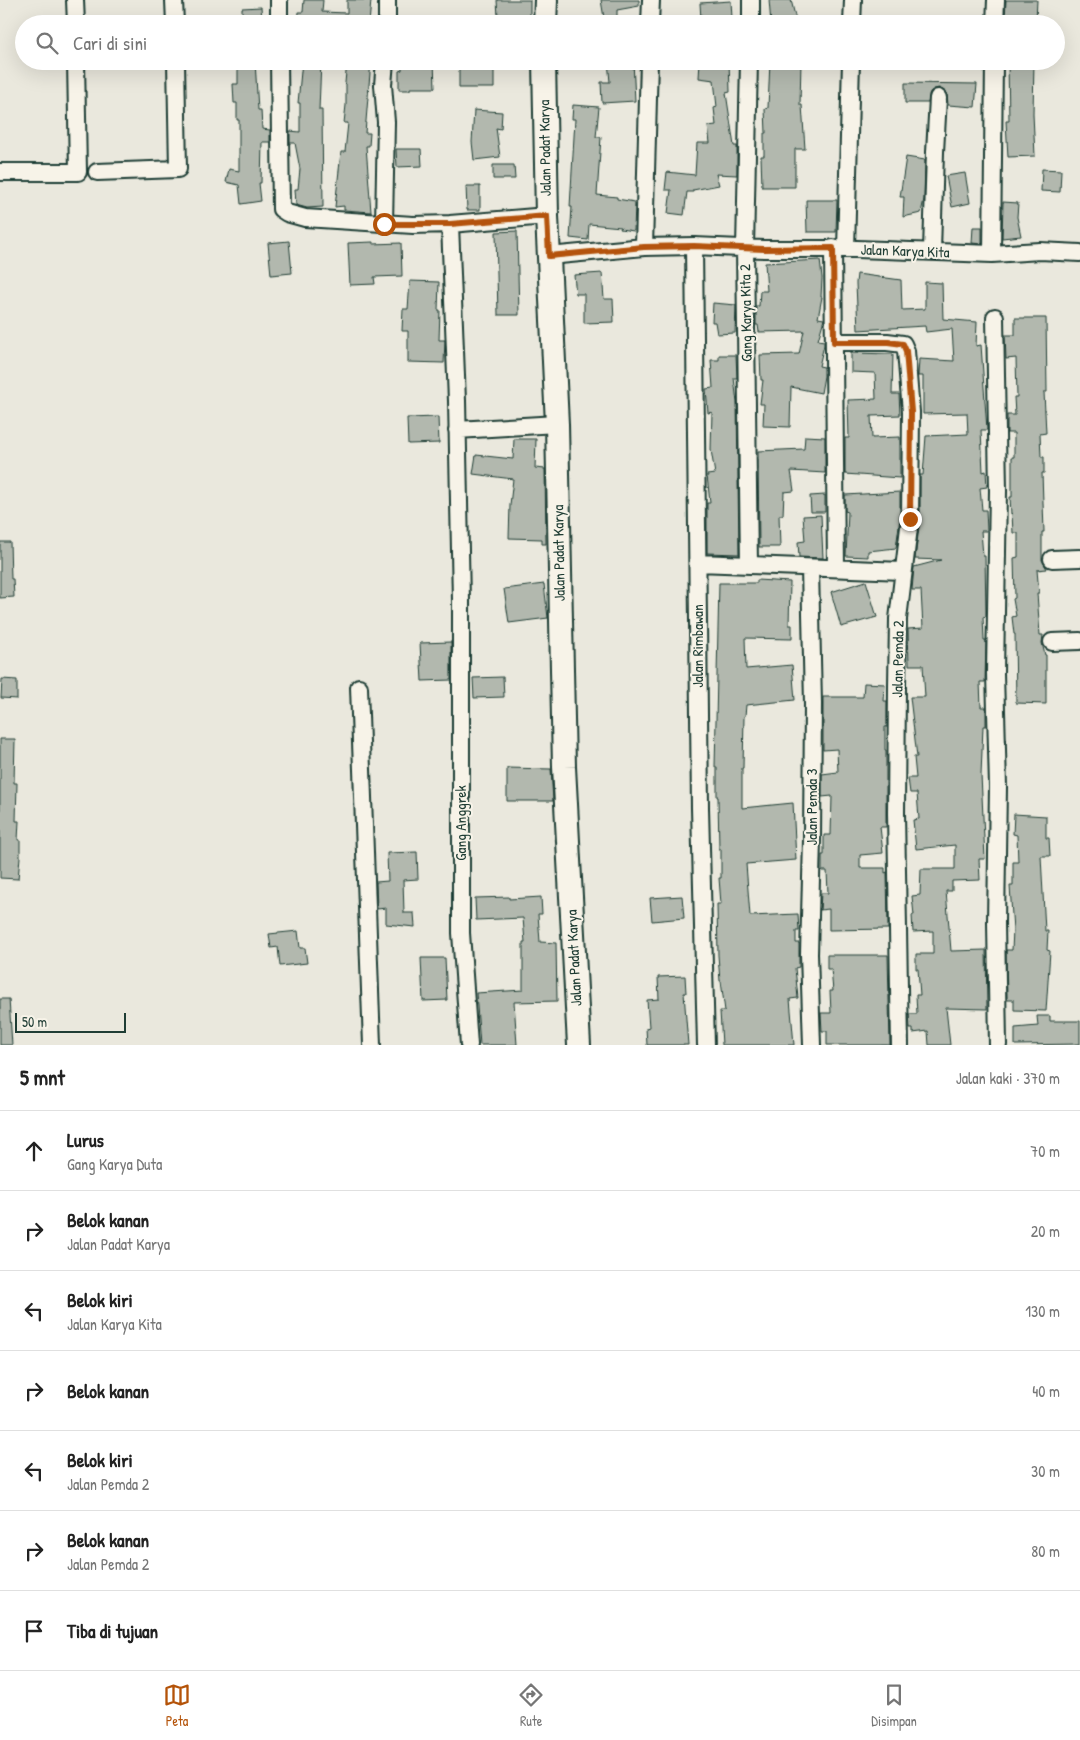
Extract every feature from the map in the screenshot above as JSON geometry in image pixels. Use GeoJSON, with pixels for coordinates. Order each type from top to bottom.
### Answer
{"type":"FeatureCollection","features":[{"type":"Feature","properties":{"kind":"street"},"geometry":{"type":"LineString","coordinates":[[75,0],[76,15]]}},
{"type":"Feature","properties":{"kind":"street"},"geometry":{"type":"LineString","coordinates":[[174,0],[175,15]]}},
{"type":"Feature","properties":{"kind":"street"},"geometry":{"type":"LineString","coordinates":[[278,15],[279,0]]}},
{"type":"Feature","properties":{"kind":"street"},"geometry":{"type":"LineString","coordinates":[[387,0],[387,15]]}},
{"type":"Feature","properties":{"kind":"street"},"geometry":{"type":"LineString","coordinates":[[545,15],[546,0]]}},
{"type":"Feature","properties":{"kind":"street"},"geometry":{"type":"LineString","coordinates":[[650,15],[651,0]]}},
{"type":"Feature","properties":{"kind":"street"},"geometry":{"type":"LineString","coordinates":[[751,0],[751,15]]}},
{"type":"Feature","properties":{"kind":"street"},"geometry":{"type":"LineString","coordinates":[[852,15],[853,0]]}},
{"type":"Feature","properties":{"kind":"street"},"geometry":{"type":"LineString","coordinates":[[995,15],[996,0]]}},
{"type":"Feature","properties":{"kind":"street"},"geometry":{"type":"LineString","coordinates":[[0,172],[78,172],[76,70]]}},
{"type":"Feature","properties":{"kind":"street"},"geometry":{"type":"LineString","coordinates":[[97,172],[178,169],[176,70]]}},
{"type":"Feature","properties":{"kind":"street"},"geometry":{"type":"LineString","coordinates":[[279,70],[281,209],[287,213],[306,218],[384,224],[450,224],[547,216]]}},
{"type":"Feature","properties":{"kind":"street"},"geometry":{"type":"LineString","coordinates":[[384,70],[386,122],[384,224]]}},
{"type":"Feature","properties":{"kind":"street","name":"Jalan Padat Karya"},"geometry":{"type":"LineString","coordinates":[[544,70],[547,216],[557,424],[564,767],[579,1045]]}},
{"type":"Feature","properties":{"kind":"street"},"geometry":{"type":"LineString","coordinates":[[644,247],[649,70]]}},
{"type":"Feature","properties":{"kind":"street","name":"Gang Karya Kita 2"},"geometry":{"type":"LineString","coordinates":[[749,564],[745,248],[750,70]]}},
{"type":"Feature","properties":{"kind":"street"},"geometry":{"type":"LineString","coordinates":[[836,568],[834,342],[850,70]]}},
{"type":"Feature","properties":{"kind":"street"},"geometry":{"type":"LineString","coordinates":[[992,254],[994,70]]}},
{"type":"Feature","properties":{"kind":"street"},"geometry":{"type":"LineString","coordinates":[[932,251],[938,98]]}},
{"type":"Feature","properties":{"kind":"street","name":"Gang Anggrek"},"geometry":{"type":"LineString","coordinates":[[450,224],[461,601],[462,933],[469,1045]]}},
{"type":"Feature","properties":{"kind":"street","name":"Jalan Karya Kita"},"geometry":{"type":"LineString","coordinates":[[549,256],[644,247],[694,246],[992,254],[1040,251],[1080,253]]}},
{"type":"Feature","properties":{"kind":"street","name":"Jalan Rimbawan"},"geometry":{"type":"LineString","coordinates":[[694,246],[700,808],[706,1045]]}},
{"type":"Feature","properties":{"kind":"street"},"geometry":{"type":"LineString","coordinates":[[995,317],[998,491],[995,673],[998,787],[996,922],[998,1045]]}},
{"type":"Feature","properties":{"kind":"street","name":"Jalan Pemda 2"},"geometry":{"type":"LineString","coordinates":[[834,342],[888,342],[903,344],[906,351],[911,412],[910,519],[898,619],[897,735],[900,1045]]}},
{"type":"Feature","properties":{"kind":"street"},"geometry":{"type":"LineString","coordinates":[[457,430],[557,424]]}},
{"type":"Feature","properties":{"kind":"street"},"geometry":{"type":"LineString","coordinates":[[1052,559],[1080,558]]}},
{"type":"Feature","properties":{"kind":"street"},"geometry":{"type":"LineString","coordinates":[[698,563],[903,571]]}},
{"type":"Feature","properties":{"kind":"street","name":"Jalan Pemda 3"},"geometry":{"type":"LineString","coordinates":[[810,568],[813,733],[809,954],[812,1045]]}},
{"type":"Feature","properties":{"kind":"street"},"geometry":{"type":"LineString","coordinates":[[1052,642],[1080,642]]}},
{"type":"Feature","properties":{"kind":"street"},"geometry":{"type":"LineString","coordinates":[[359,687],[372,1045]]}},
{"type":"Feature","properties":{"kind":"building"},"geometry":{"type":"Polygon","coordinates":[[[304,0],[323,0],[322,12],[347,13],[347,0],[371,0],[370,15],[299,15],[299,12],[303,12],[304,0]]]}},
{"type":"Feature","properties":{"kind":"building"},"geometry":{"type":"Polygon","coordinates":[[[497,0],[530,0],[530,15],[498,15],[497,0]]]}},
{"type":"Feature","properties":{"kind":"building"},"geometry":{"type":"Polygon","coordinates":[[[601,0],[639,0],[639,6],[617,10],[617,15],[604,15],[601,0]]]}},
{"type":"Feature","properties":{"kind":"building"},"geometry":{"type":"Polygon","coordinates":[[[769,0],[791,0],[795,15],[770,15],[769,0]]]}},
{"type":"Feature","properties":{"kind":"building"},"geometry":{"type":"Polygon","coordinates":[[[1006,0],[1037,0],[1036,15],[1005,15],[1006,0]]]}},
{"type":"Feature","properties":{"kind":"building"},"geometry":{"type":"Polygon","coordinates":[[[731,1],[732,15],[701,15],[700,3],[731,1]]]}},
{"type":"Feature","properties":{"kind":"building"},"geometry":{"type":"Polygon","coordinates":[[[261,7],[262,15],[242,15],[242,8],[261,7]]]}},
{"type":"Feature","properties":{"kind":"building"},"geometry":{"type":"Polygon","coordinates":[[[238,70],[256,70],[258,110],[261,110],[262,129],[270,130],[270,142],[262,142],[261,183],[259,183],[261,201],[241,204],[239,185],[226,182],[229,169],[239,171],[239,120],[237,120],[237,103],[234,103],[233,84],[238,84],[238,70]]]}},
{"type":"Feature","properties":{"kind":"building"},"geometry":{"type":"Polygon","coordinates":[[[301,70],[321,70],[319,110],[322,110],[323,207],[307,208],[296,205],[295,189],[298,189],[300,169],[295,143],[290,143],[290,131],[300,132],[300,103],[298,103],[301,70]]]}},
{"type":"Feature","properties":{"kind":"building"},"geometry":{"type":"Polygon","coordinates":[[[346,70],[370,70],[365,133],[370,133],[369,146],[366,146],[371,212],[344,210],[344,206],[335,207],[341,152],[345,152],[348,123],[344,123],[346,105],[346,70]]]}},
{"type":"Feature","properties":{"kind":"building"},"geometry":{"type":"Polygon","coordinates":[[[434,70],[435,88],[399,90],[399,71],[434,70]]]}},
{"type":"Feature","properties":{"kind":"building"},"geometry":{"type":"Polygon","coordinates":[[[459,70],[494,70],[494,88],[459,88],[459,70]]]}},
{"type":"Feature","properties":{"kind":"building"},"geometry":{"type":"Polygon","coordinates":[[[609,70],[633,70],[635,101],[602,103],[601,82],[610,82],[609,70]]]}},
{"type":"Feature","properties":{"kind":"building"},"geometry":{"type":"Polygon","coordinates":[[[699,70],[729,70],[730,92],[726,93],[734,146],[737,146],[737,175],[716,174],[719,185],[687,192],[684,215],[668,213],[671,190],[665,190],[667,172],[695,175],[697,143],[710,143],[708,126],[716,125],[714,108],[717,107],[714,80],[699,78],[699,70]]]}},
{"type":"Feature","properties":{"kind":"building"},"geometry":{"type":"Polygon","coordinates":[[[770,70],[801,70],[800,105],[802,105],[805,149],[795,149],[795,187],[762,187],[761,156],[764,156],[764,133],[766,133],[765,109],[768,108],[770,70]]]}},
{"type":"Feature","properties":{"kind":"building"},"geometry":{"type":"Polygon","coordinates":[[[1008,70],[1034,70],[1035,156],[1008,157],[1006,121],[1009,121],[1008,70]]]}},
{"type":"Feature","properties":{"kind":"building"},"geometry":{"type":"Polygon","coordinates":[[[905,83],[977,84],[975,107],[948,105],[947,93],[939,88],[930,92],[928,103],[905,103],[905,83]]]}},
{"type":"Feature","properties":{"kind":"building"},"geometry":{"type":"Polygon","coordinates":[[[573,105],[599,107],[596,137],[601,137],[597,195],[617,197],[617,199],[635,202],[634,231],[620,229],[621,227],[589,224],[588,240],[570,238],[575,119],[572,119],[573,105]]]}},
{"type":"Feature","properties":{"kind":"building"},"geometry":{"type":"Polygon","coordinates":[[[474,110],[502,112],[501,129],[496,128],[500,157],[474,160],[472,142],[474,110]]]}},
{"type":"Feature","properties":{"kind":"building"},"geometry":{"type":"Polygon","coordinates":[[[396,149],[421,149],[422,166],[397,167],[396,149]]]}},
{"type":"Feature","properties":{"kind":"building"},"geometry":{"type":"Polygon","coordinates":[[[906,157],[925,160],[924,199],[921,213],[903,217],[904,197],[900,197],[906,157]]]}},
{"type":"Feature","properties":{"kind":"building"},"geometry":{"type":"Polygon","coordinates":[[[493,165],[514,165],[515,179],[493,179],[493,165]]]}},
{"type":"Feature","properties":{"kind":"building"},"geometry":{"type":"Polygon","coordinates":[[[1042,169],[1061,170],[1060,192],[1041,191],[1042,169]]]}},
{"type":"Feature","properties":{"kind":"building"},"geometry":{"type":"Polygon","coordinates":[[[965,173],[970,203],[952,207],[946,176],[965,173]]]}},
{"type":"Feature","properties":{"kind":"building"},"geometry":{"type":"Polygon","coordinates":[[[466,186],[480,186],[480,210],[467,210],[466,186]]]}},
{"type":"Feature","properties":{"kind":"building"},"geometry":{"type":"Polygon","coordinates":[[[806,200],[837,200],[836,232],[807,232],[806,200]]]}},
{"type":"Feature","properties":{"kind":"building"},"geometry":{"type":"Polygon","coordinates":[[[1003,202],[1018,203],[1017,217],[1021,236],[1002,238],[1003,202]]]}},
{"type":"Feature","properties":{"kind":"building"},"geometry":{"type":"Polygon","coordinates":[[[973,227],[982,227],[982,244],[972,243],[973,227]]]}},
{"type":"Feature","properties":{"kind":"building"},"geometry":{"type":"Polygon","coordinates":[[[517,231],[519,315],[498,315],[496,232],[517,231]]]}},
{"type":"Feature","properties":{"kind":"building"},"geometry":{"type":"Polygon","coordinates":[[[289,241],[292,273],[271,275],[268,243],[289,241]]]}},
{"type":"Feature","properties":{"kind":"building"},"geometry":{"type":"Polygon","coordinates":[[[373,242],[373,244],[401,243],[402,276],[374,277],[375,284],[350,285],[348,243],[373,242]]]}},
{"type":"Feature","properties":{"kind":"building"},"geometry":{"type":"Polygon","coordinates":[[[820,260],[822,297],[818,318],[824,319],[818,340],[824,341],[819,366],[824,367],[821,393],[791,387],[790,427],[763,426],[764,404],[760,404],[763,380],[761,380],[760,355],[799,354],[804,331],[759,332],[758,325],[756,325],[756,306],[759,306],[760,291],[767,291],[765,263],[820,260]]]}},
{"type":"Feature","properties":{"kind":"building"},"geometry":{"type":"Polygon","coordinates":[[[602,273],[604,299],[613,299],[614,322],[584,323],[584,294],[576,294],[574,275],[602,273]]]}},
{"type":"Feature","properties":{"kind":"building"},"geometry":{"type":"Polygon","coordinates":[[[857,274],[901,280],[902,310],[925,309],[925,282],[942,283],[943,319],[977,322],[976,346],[981,345],[987,430],[981,430],[983,472],[986,471],[987,487],[980,488],[982,510],[986,510],[987,531],[981,531],[983,556],[985,556],[986,616],[983,617],[984,640],[986,640],[985,682],[980,682],[981,707],[986,707],[986,726],[983,726],[981,775],[985,859],[979,859],[980,880],[952,881],[952,891],[946,891],[951,951],[986,950],[987,1009],[946,1008],[950,1045],[929,1045],[928,1031],[913,1033],[913,1029],[910,1029],[909,1014],[917,1014],[916,995],[920,995],[916,954],[933,954],[933,931],[913,932],[912,896],[920,895],[921,869],[955,869],[955,845],[916,849],[913,820],[919,819],[917,793],[910,793],[908,778],[916,778],[914,757],[917,757],[910,697],[925,697],[923,665],[909,665],[908,629],[923,628],[921,590],[912,590],[914,567],[941,560],[915,559],[920,519],[920,475],[923,475],[926,436],[968,434],[967,413],[923,414],[923,376],[918,376],[919,359],[954,361],[952,329],[926,332],[925,326],[858,330],[857,274]]]}},
{"type":"Feature","properties":{"kind":"building"},"geometry":{"type":"Polygon","coordinates":[[[410,281],[439,282],[439,340],[445,340],[444,363],[408,362],[408,331],[402,331],[403,309],[408,309],[410,281]]]}},
{"type":"Feature","properties":{"kind":"building"},"geometry":{"type":"Polygon","coordinates":[[[713,303],[736,305],[735,333],[717,334],[715,322],[712,322],[713,303]]]}},
{"type":"Feature","properties":{"kind":"building"},"geometry":{"type":"Polygon","coordinates":[[[1015,318],[1046,318],[1047,392],[1044,392],[1046,433],[1040,434],[1041,457],[1044,457],[1044,473],[1042,473],[1044,532],[1042,532],[1042,560],[1047,569],[1037,570],[1039,593],[1037,593],[1040,635],[1043,635],[1042,643],[1046,655],[1046,704],[1016,703],[1015,634],[1012,617],[1016,616],[1013,599],[1015,598],[1014,558],[1018,557],[1018,533],[1013,533],[1010,497],[1012,497],[1014,433],[1007,433],[1007,415],[1015,415],[1014,397],[1017,397],[1016,358],[1006,359],[1005,335],[1015,335],[1015,318]]]}},
{"type":"Feature","properties":{"kind":"building"},"geometry":{"type":"Polygon","coordinates":[[[851,353],[893,354],[892,394],[899,394],[900,415],[871,416],[872,438],[900,437],[900,478],[845,474],[845,438],[849,438],[848,400],[876,399],[875,373],[851,372],[851,353]]]}},
{"type":"Feature","properties":{"kind":"building"},"geometry":{"type":"Polygon","coordinates":[[[719,355],[736,355],[737,378],[734,378],[737,403],[739,554],[707,553],[707,503],[710,503],[707,475],[715,474],[711,450],[712,412],[708,413],[706,389],[713,388],[711,360],[719,360],[719,355]]]}},
{"type":"Feature","properties":{"kind":"building"},"geometry":{"type":"Polygon","coordinates":[[[438,417],[439,443],[408,444],[407,418],[438,417]]]}},
{"type":"Feature","properties":{"kind":"building"},"geometry":{"type":"Polygon","coordinates":[[[805,436],[825,437],[825,473],[791,471],[794,491],[784,492],[783,515],[779,515],[780,547],[759,547],[758,451],[804,449],[805,436]]]}},
{"type":"Feature","properties":{"kind":"building"},"geometry":{"type":"Polygon","coordinates":[[[514,439],[536,439],[535,468],[545,469],[546,544],[542,544],[542,539],[509,538],[513,479],[473,474],[476,455],[513,459],[514,439]]]}},
{"type":"Feature","properties":{"kind":"building"},"geometry":{"type":"Polygon","coordinates":[[[900,492],[900,518],[896,548],[868,551],[868,557],[846,556],[848,512],[845,511],[845,495],[900,492]]]}},
{"type":"Feature","properties":{"kind":"building"},"geometry":{"type":"Polygon","coordinates":[[[825,495],[825,512],[811,512],[810,496],[825,495]]]}},
{"type":"Feature","properties":{"kind":"building"},"geometry":{"type":"Polygon","coordinates":[[[821,515],[823,558],[799,557],[798,542],[805,541],[803,516],[821,515]]]}},
{"type":"Feature","properties":{"kind":"building"},"geometry":{"type":"Polygon","coordinates":[[[0,542],[10,542],[11,579],[13,579],[14,597],[0,598],[0,542]]]}},
{"type":"Feature","properties":{"kind":"building"},"geometry":{"type":"Polygon","coordinates":[[[757,580],[790,582],[789,625],[792,625],[792,639],[745,638],[746,669],[792,665],[795,700],[746,705],[744,716],[742,808],[793,803],[796,860],[746,864],[750,916],[798,914],[799,931],[796,931],[796,943],[799,943],[799,967],[795,968],[798,998],[790,999],[794,1045],[722,1045],[720,1011],[725,1011],[718,955],[717,904],[721,904],[719,878],[721,878],[721,849],[719,849],[717,767],[715,767],[719,583],[757,583],[757,580]]]}},
{"type":"Feature","properties":{"kind":"building"},"geometry":{"type":"Polygon","coordinates":[[[866,581],[877,617],[841,627],[831,592],[866,581]]]}},
{"type":"Feature","properties":{"kind":"building"},"geometry":{"type":"Polygon","coordinates":[[[544,584],[548,618],[509,623],[504,589],[544,584]]]}},
{"type":"Feature","properties":{"kind":"building"},"geometry":{"type":"Polygon","coordinates":[[[451,642],[451,680],[422,681],[420,643],[451,642]]]}},
{"type":"Feature","properties":{"kind":"building"},"geometry":{"type":"Polygon","coordinates":[[[503,677],[504,697],[474,698],[473,678],[503,677]]]}},
{"type":"Feature","properties":{"kind":"building"},"geometry":{"type":"Polygon","coordinates":[[[2,679],[17,680],[17,699],[1,698],[2,679]]]}},
{"type":"Feature","properties":{"kind":"building"},"geometry":{"type":"Polygon","coordinates":[[[864,683],[885,684],[884,701],[887,701],[887,727],[885,727],[886,827],[880,827],[883,853],[860,855],[860,868],[885,868],[885,873],[887,872],[888,929],[829,930],[829,909],[820,910],[821,893],[828,893],[827,871],[822,871],[822,855],[824,855],[824,835],[831,835],[832,796],[822,797],[822,774],[838,772],[837,749],[823,750],[823,697],[863,697],[864,683]]]}},
{"type":"Feature","properties":{"kind":"building"},"geometry":{"type":"Polygon","coordinates":[[[0,739],[15,739],[14,783],[17,783],[16,821],[19,821],[18,840],[20,840],[18,879],[0,878],[0,739]]]}},
{"type":"Feature","properties":{"kind":"building"},"geometry":{"type":"Polygon","coordinates":[[[507,768],[551,769],[553,801],[507,801],[507,768]]]}},
{"type":"Feature","properties":{"kind":"building"},"geometry":{"type":"Polygon","coordinates":[[[1014,814],[1046,816],[1046,838],[1049,838],[1050,856],[1041,856],[1045,931],[1048,931],[1047,950],[1050,951],[1046,1011],[1014,1010],[1014,1000],[1007,1000],[1006,950],[1012,950],[1013,930],[1010,886],[1013,886],[1013,862],[1018,862],[1017,835],[1013,834],[1014,814]]]}},
{"type":"Feature","properties":{"kind":"building"},"geometry":{"type":"Polygon","coordinates":[[[417,852],[418,879],[403,880],[404,913],[414,913],[415,927],[386,924],[386,908],[377,909],[376,882],[388,881],[387,853],[417,852]]]}},
{"type":"Feature","properties":{"kind":"building"},"geometry":{"type":"Polygon","coordinates":[[[682,896],[684,918],[652,921],[650,898],[682,896]]]}},
{"type":"Feature","properties":{"kind":"building"},"geometry":{"type":"Polygon","coordinates":[[[509,897],[509,899],[541,897],[542,914],[538,914],[540,942],[556,943],[557,1001],[514,1002],[517,1045],[480,1045],[476,993],[523,990],[523,942],[525,942],[523,918],[476,920],[475,898],[509,897]]]}},
{"type":"Feature","properties":{"kind":"building"},"geometry":{"type":"Polygon","coordinates":[[[298,931],[300,948],[305,948],[307,963],[280,966],[278,947],[271,948],[269,934],[298,931]]]}},
{"type":"Feature","properties":{"kind":"building"},"geometry":{"type":"Polygon","coordinates":[[[827,955],[888,955],[890,1045],[827,1045],[827,1031],[822,1031],[821,1013],[831,1013],[830,991],[833,991],[831,969],[827,969],[827,955]]]}},
{"type":"Feature","properties":{"kind":"building"},"geometry":{"type":"Polygon","coordinates":[[[421,958],[445,958],[447,1000],[423,1001],[421,958]]]}},
{"type":"Feature","properties":{"kind":"building"},"geometry":{"type":"Polygon","coordinates":[[[685,976],[686,993],[684,993],[688,1045],[647,1045],[646,1028],[649,1027],[647,1000],[659,999],[658,977],[685,976]]]}},
{"type":"Feature","properties":{"kind":"building"},"geometry":{"type":"Polygon","coordinates":[[[0,999],[9,999],[12,1045],[0,1045],[0,999]]]}},
{"type":"Feature","properties":{"kind":"building"},"geometry":{"type":"Polygon","coordinates":[[[1037,1016],[1050,1016],[1050,1021],[1080,1021],[1080,1044],[1015,1045],[1015,1028],[1038,1026],[1037,1016]]]}},
{"type":"Feature","properties":{"kind":"route"},"geometry":{"type":"LineString","coordinates":[[384,224],[450,224],[547,216],[549,256],[644,247],[833,248],[834,342],[888,342],[903,344],[906,351],[911,412],[910,519]]}}]}
